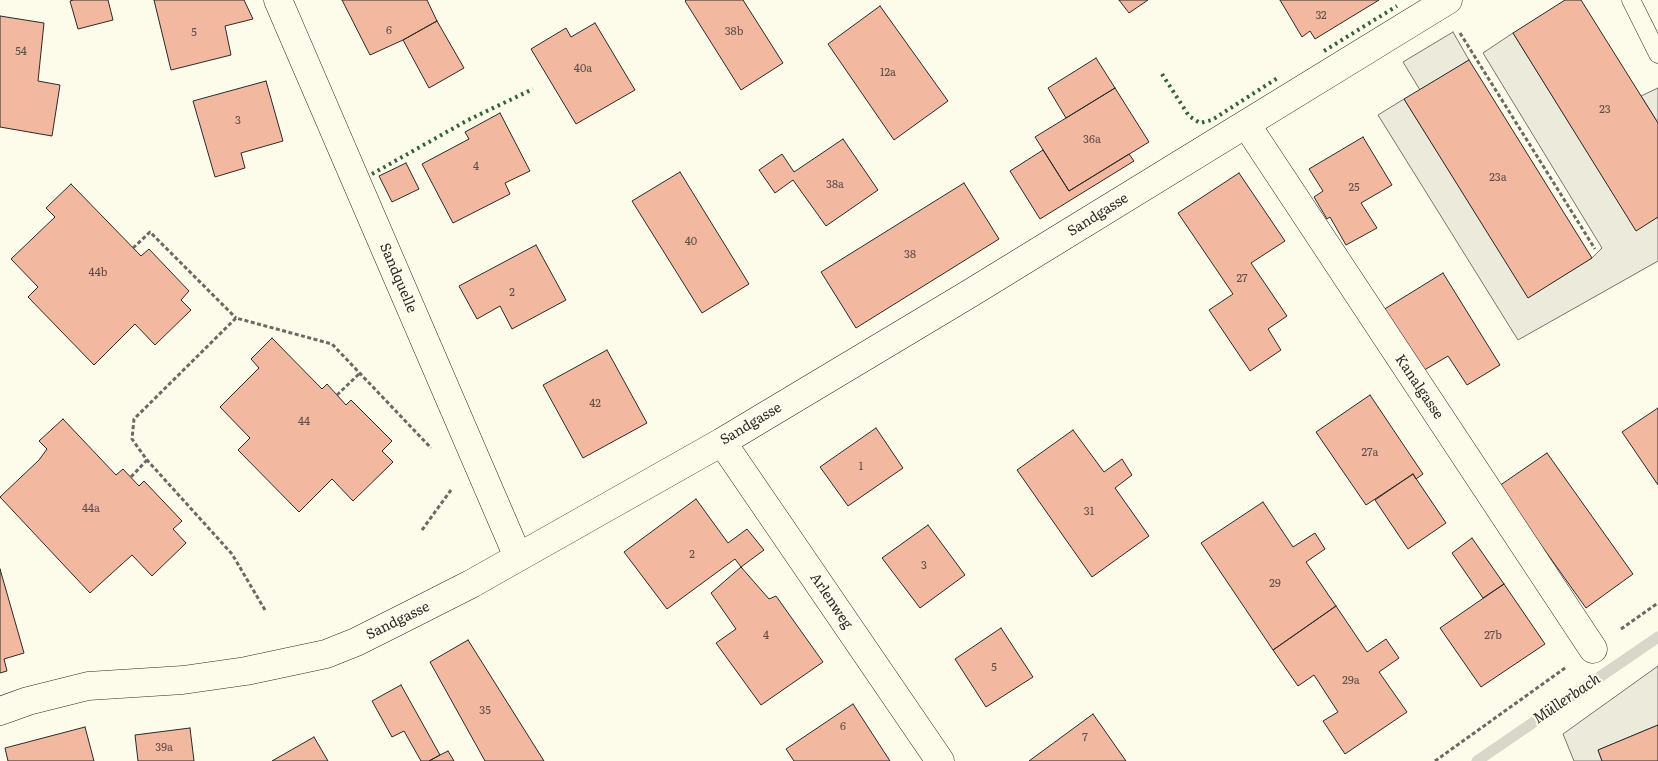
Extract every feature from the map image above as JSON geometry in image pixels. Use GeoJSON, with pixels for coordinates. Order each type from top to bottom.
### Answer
{"type":"FeatureCollection","features":[{"type":"Feature","properties":{"kind":"street","name":"Sandquelle"},"geometry":{"type":"LineString","coordinates":[[278,0],[518,557]]}},
{"type":"Feature","properties":{"kind":"street","name":"Sandgasse"},"geometry":{"type":"LineString","coordinates":[[0,711],[28,700],[88,686],[183,680],[237,673],[326,654],[356,642],[471,584],[722,442],[978,289],[1448,0]]}},
{"type":"Feature","properties":{"kind":"street","name":"Kanalgasse"},"geometry":{"type":"LineString","coordinates":[[1246,124],[1593,648]]}},
{"type":"Feature","properties":{"kind":"street","name":"Arlenweg"},"geometry":{"type":"LineString","coordinates":[[722,442],[940,761]]}},
{"type":"Feature","properties":{"kind":"lane"},"geometry":{"type":"LineString","coordinates":[[1631,0],[1658,54]]}},
{"type":"Feature","properties":{"kind":"path"},"geometry":{"type":"LineString","coordinates":[[1458,31],[1595,249]]}},
{"type":"Feature","properties":{"kind":"path"},"geometry":{"type":"LineString","coordinates":[[133,248],[150,232],[236,318],[332,344],[433,450]]}},
{"type":"Feature","properties":{"kind":"path"},"geometry":{"type":"LineString","coordinates":[[236,318],[134,419],[132,439],[147,460],[232,554],[265,610]]}},
{"type":"Feature","properties":{"kind":"path"},"geometry":{"type":"LineString","coordinates":[[337,395],[360,373]]}},
{"type":"Feature","properties":{"kind":"path"},"geometry":{"type":"LineString","coordinates":[[131,477],[147,460]]}},
{"type":"Feature","properties":{"kind":"path"},"geometry":{"type":"LineString","coordinates":[[422,530],[460,478],[480,469]]}},
{"type":"Feature","properties":{"kind":"path"},"geometry":{"type":"LineString","coordinates":[[1436,761],[1658,603]]}},
{"type":"Feature","properties":{"kind":"shaded area"},"geometry":{"type":"Polygon","coordinates":[[[1453,32],[1469,60],[1420,90],[1403,62],[1453,32]]]}},
{"type":"Feature","properties":{"kind":"shaded area"},"geometry":{"type":"Polygon","coordinates":[[[1513,33],[1636,230],[1658,217],[1658,261],[1518,340],[1378,115],[1404,99],[1528,297],[1592,258],[1602,248],[1483,53],[1513,33]]]}},
{"type":"Feature","properties":{"kind":"shaded area"},"geometry":{"type":"Polygon","coordinates":[[[1658,88],[1658,123],[1641,96],[1658,88]]]}},
{"type":"Feature","properties":{"kind":"shaded area"},"geometry":{"type":"Polygon","coordinates":[[[1658,666],[1658,725],[1598,750],[1602,761],[1574,761],[1563,734],[1658,666]]]}},
{"type":"Feature","properties":{"kind":"building"},"geometry":{"type":"Polygon","coordinates":[[[108,0],[113,20],[78,29],[70,1],[108,0]]]}},
{"type":"Feature","properties":{"kind":"building"},"geometry":{"type":"Polygon","coordinates":[[[154,0],[244,0],[253,19],[225,26],[231,55],[171,70],[154,0]]]}},
{"type":"Feature","properties":{"kind":"building"},"geometry":{"type":"Polygon","coordinates":[[[342,0],[427,0],[437,21],[403,40],[370,55],[342,0]]]}},
{"type":"Feature","properties":{"kind":"building"},"geometry":{"type":"Polygon","coordinates":[[[686,0],[743,0],[783,63],[741,90],[686,0]]]}},
{"type":"Feature","properties":{"kind":"building"},"geometry":{"type":"Polygon","coordinates":[[[1119,0],[1148,0],[1129,13],[1119,0]]]}},
{"type":"Feature","properties":{"kind":"building"},"geometry":{"type":"Polygon","coordinates":[[[1280,0],[1379,0],[1315,39],[1310,31],[1302,37],[1280,0]]]}},
{"type":"Feature","properties":{"kind":"building"},"geometry":{"type":"Polygon","coordinates":[[[1565,0],[1581,0],[1658,123],[1658,217],[1636,231],[1513,33],[1565,0]]]}},
{"type":"Feature","properties":{"kind":"building"},"geometry":{"type":"Polygon","coordinates":[[[880,6],[948,101],[894,140],[828,44],[880,6]]]}},
{"type":"Feature","properties":{"kind":"building"},"geometry":{"type":"Polygon","coordinates":[[[0,16],[44,23],[38,81],[60,85],[52,136],[0,127],[0,16]]]}},
{"type":"Feature","properties":{"kind":"building"},"geometry":{"type":"Polygon","coordinates":[[[437,21],[464,68],[429,88],[403,40],[437,21]]]}},
{"type":"Feature","properties":{"kind":"building"},"geometry":{"type":"Polygon","coordinates":[[[595,23],[635,90],[576,124],[531,49],[566,28],[571,37],[595,23]]]}},
{"type":"Feature","properties":{"kind":"building"},"geometry":{"type":"Polygon","coordinates":[[[1096,58],[1115,88],[1066,118],[1048,88],[1096,58]]]}},
{"type":"Feature","properties":{"kind":"building"},"geometry":{"type":"Polygon","coordinates":[[[1469,60],[1592,258],[1528,298],[1404,99],[1469,60]]]}},
{"type":"Feature","properties":{"kind":"building"},"geometry":{"type":"Polygon","coordinates":[[[266,81],[283,141],[241,153],[245,168],[215,177],[193,101],[266,81]]]}},
{"type":"Feature","properties":{"kind":"building"},"geometry":{"type":"Polygon","coordinates":[[[1115,88],[1149,142],[1069,191],[1035,137],[1115,88]]]}},
{"type":"Feature","properties":{"kind":"building"},"geometry":{"type":"Polygon","coordinates":[[[500,113],[530,171],[505,183],[510,194],[453,223],[422,164],[469,139],[465,132],[500,113]]]}},
{"type":"Feature","properties":{"kind":"building"},"geometry":{"type":"Polygon","coordinates":[[[1363,137],[1392,185],[1361,203],[1377,228],[1346,245],[1330,217],[1327,219],[1314,197],[1323,191],[1309,169],[1363,137]]]}},
{"type":"Feature","properties":{"kind":"building"},"geometry":{"type":"Polygon","coordinates":[[[843,139],[878,190],[826,226],[793,180],[775,193],[759,170],[782,154],[794,172],[843,139]]]}},
{"type":"Feature","properties":{"kind":"building"},"geometry":{"type":"Polygon","coordinates":[[[1043,150],[1069,191],[1129,154],[1134,161],[1040,219],[1010,171],[1043,150]]]}},
{"type":"Feature","properties":{"kind":"building"},"geometry":{"type":"Polygon","coordinates":[[[406,163],[419,189],[392,202],[379,176],[406,163]]]}},
{"type":"Feature","properties":{"kind":"building"},"geometry":{"type":"Polygon","coordinates":[[[680,172],[749,284],[702,313],[632,201],[680,172]]]}},
{"type":"Feature","properties":{"kind":"building"},"geometry":{"type":"Polygon","coordinates":[[[1239,173],[1285,241],[1251,263],[1287,316],[1268,329],[1281,350],[1250,371],[1209,310],[1233,294],[1178,213],[1239,173]]]}},
{"type":"Feature","properties":{"kind":"building"},"geometry":{"type":"Polygon","coordinates":[[[964,183],[999,239],[856,328],[821,272],[964,183]]]}},
{"type":"Feature","properties":{"kind":"building"},"geometry":{"type":"Polygon","coordinates":[[[71,184],[141,256],[149,249],[189,291],[181,300],[191,310],[155,345],[135,324],[94,365],[28,297],[38,287],[11,259],[55,217],[46,208],[71,184]]]}},
{"type":"Feature","properties":{"kind":"building"},"geometry":{"type":"Polygon","coordinates":[[[536,245],[566,300],[512,329],[500,306],[477,319],[459,286],[536,245]]]}},
{"type":"Feature","properties":{"kind":"building"},"geometry":{"type":"Polygon","coordinates":[[[1443,273],[1500,365],[1467,385],[1448,356],[1421,372],[1383,310],[1443,273]]]}},
{"type":"Feature","properties":{"kind":"building"},"geometry":{"type":"Polygon","coordinates":[[[272,338],[322,389],[327,384],[346,405],[351,400],[392,441],[382,451],[393,462],[353,501],[332,479],[299,512],[238,450],[250,438],[220,407],[259,368],[251,359],[272,338]]]}},
{"type":"Feature","properties":{"kind":"building"},"geometry":{"type":"Polygon","coordinates":[[[607,350],[647,423],[583,458],[543,385],[607,350]]]}},
{"type":"Feature","properties":{"kind":"building"},"geometry":{"type":"Polygon","coordinates":[[[1370,395],[1423,474],[1416,479],[1413,474],[1366,505],[1316,432],[1370,395]]]}},
{"type":"Feature","properties":{"kind":"building"},"geometry":{"type":"Polygon","coordinates":[[[1658,408],[1658,485],[1622,432],[1658,408]]]}},
{"type":"Feature","properties":{"kind":"building"},"geometry":{"type":"Polygon","coordinates":[[[63,419],[116,475],[123,469],[139,486],[144,481],[182,521],[173,529],[186,543],[152,576],[132,555],[90,593],[0,497],[39,460],[47,449],[39,441],[63,419]]]}},
{"type":"Feature","properties":{"kind":"building"},"geometry":{"type":"Polygon","coordinates":[[[876,428],[903,468],[848,506],[820,467],[876,428]]]}},
{"type":"Feature","properties":{"kind":"building"},"geometry":{"type":"Polygon","coordinates":[[[1073,430],[1104,472],[1122,459],[1132,475],[1115,488],[1149,536],[1092,577],[1017,470],[1073,430]]]}},
{"type":"Feature","properties":{"kind":"building"},"geometry":{"type":"Polygon","coordinates":[[[1547,453],[1633,574],[1586,608],[1499,486],[1547,453]]]}},
{"type":"Feature","properties":{"kind":"building"},"geometry":{"type":"Polygon","coordinates":[[[1413,474],[1446,523],[1408,549],[1375,500],[1413,474]]]}},
{"type":"Feature","properties":{"kind":"building"},"geometry":{"type":"Polygon","coordinates":[[[696,499],[728,543],[747,529],[764,550],[741,567],[735,559],[667,609],[624,552],[696,499]]]}},
{"type":"Feature","properties":{"kind":"building"},"geometry":{"type":"Polygon","coordinates":[[[1263,502],[1293,547],[1315,533],[1325,549],[1306,562],[1336,606],[1273,650],[1201,543],[1263,502]]]}},
{"type":"Feature","properties":{"kind":"building"},"geometry":{"type":"Polygon","coordinates":[[[928,525],[965,575],[920,608],[882,558],[928,525]]]}},
{"type":"Feature","properties":{"kind":"building"},"geometry":{"type":"Polygon","coordinates":[[[1472,538],[1504,584],[1483,598],[1452,553],[1472,538]]]}},
{"type":"Feature","properties":{"kind":"building"},"geometry":{"type":"Polygon","coordinates":[[[741,567],[769,599],[776,596],[823,662],[761,705],[716,643],[736,629],[711,593],[741,567]]]}},
{"type":"Feature","properties":{"kind":"building"},"geometry":{"type":"Polygon","coordinates":[[[0,569],[24,653],[4,659],[7,671],[0,673],[0,569]]]}},
{"type":"Feature","properties":{"kind":"building"},"geometry":{"type":"Polygon","coordinates":[[[1504,584],[1545,644],[1481,687],[1440,628],[1504,584]]]}},
{"type":"Feature","properties":{"kind":"building"},"geometry":{"type":"Polygon","coordinates":[[[1336,606],[1367,652],[1386,639],[1399,658],[1379,672],[1407,712],[1345,754],[1323,721],[1338,712],[1314,675],[1298,686],[1273,650],[1336,606]]]}},
{"type":"Feature","properties":{"kind":"building"},"geometry":{"type":"Polygon","coordinates":[[[1001,628],[1033,677],[986,707],[955,659],[1001,628]]]}},
{"type":"Feature","properties":{"kind":"building"},"geometry":{"type":"Polygon","coordinates":[[[468,640],[544,761],[485,761],[430,662],[468,640]]]}},
{"type":"Feature","properties":{"kind":"building"},"geometry":{"type":"Polygon","coordinates":[[[401,685],[440,755],[429,761],[421,761],[404,731],[392,737],[372,701],[401,685]]]}},
{"type":"Feature","properties":{"kind":"building"},"geometry":{"type":"Polygon","coordinates":[[[853,704],[890,761],[794,761],[786,749],[853,704]]]}},
{"type":"Feature","properties":{"kind":"building"},"geometry":{"type":"Polygon","coordinates":[[[1093,714],[1126,761],[1029,761],[1093,714]]]}},
{"type":"Feature","properties":{"kind":"building"},"geometry":{"type":"Polygon","coordinates":[[[1658,725],[1658,761],[1602,761],[1598,750],[1658,725]]]}},
{"type":"Feature","properties":{"kind":"building"},"geometry":{"type":"Polygon","coordinates":[[[85,727],[94,761],[8,761],[5,748],[85,727]]]}},
{"type":"Feature","properties":{"kind":"building"},"geometry":{"type":"Polygon","coordinates":[[[190,728],[194,761],[138,761],[135,735],[190,728]]]}},
{"type":"Feature","properties":{"kind":"building"},"geometry":{"type":"Polygon","coordinates":[[[314,737],[328,761],[272,761],[314,737]]]}},
{"type":"Feature","properties":{"kind":"building"},"geometry":{"type":"Polygon","coordinates":[[[448,751],[454,761],[429,761],[440,755],[448,751]]]}},
{"type":"Feature","properties":{"kind":"waterway","name":"Müllerbach"},"geometry":{"type":"LineString","coordinates":[[1477,761],[1658,637]]}},
{"type":"Feature","properties":{"kind":"hedge"},"geometry":{"type":"LineString","coordinates":[[1324,51],[1397,6]]}},
{"type":"Feature","properties":{"kind":"hedge"},"geometry":{"type":"LineString","coordinates":[[1162,74],[1189,116],[1200,123],[1212,120],[1279,77]]}},
{"type":"Feature","properties":{"kind":"hedge"},"geometry":{"type":"LineString","coordinates":[[372,174],[468,120],[533,89]]}}]}
